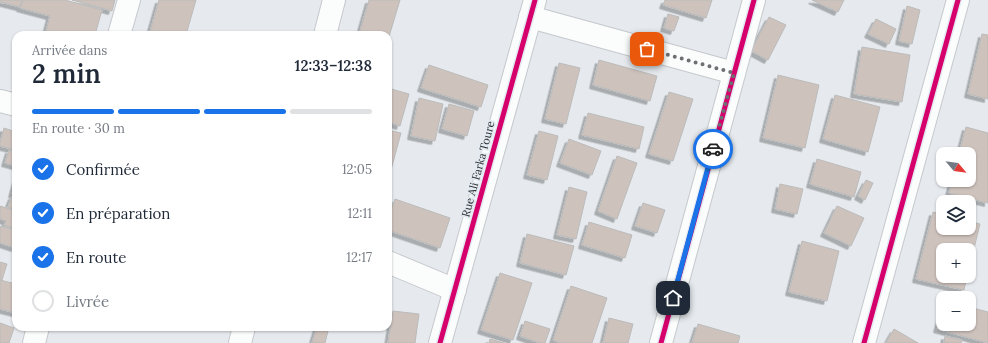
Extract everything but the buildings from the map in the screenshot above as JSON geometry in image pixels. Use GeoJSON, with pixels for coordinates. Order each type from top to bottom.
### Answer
{"type":"FeatureCollection","features":[{"type":"Feature","properties":{"kind":"street"},"geometry":{"type":"LineString","coordinates":[[120,31],[129,0]]}},
{"type":"Feature","properties":{"kind":"street"},"geometry":{"type":"LineString","coordinates":[[326,31],[334,0]]}},
{"type":"Feature","properties":{"kind":"street"},"geometry":{"type":"LineString","coordinates":[[661,343],[754,0]]}},
{"type":"Feature","properties":{"kind":"street"},"geometry":{"type":"LineString","coordinates":[[864,343],[958,0]]}},
{"type":"Feature","properties":{"kind":"street"},"geometry":{"type":"LineString","coordinates":[[533,9],[734,73]]}},
{"type":"Feature","properties":{"kind":"street","name":"Rue Ali Farka Toure"},"geometry":{"type":"LineString","coordinates":[[440,343],[533,9]]}},
{"type":"Feature","properties":{"kind":"street"},"geometry":{"type":"LineString","coordinates":[[0,101],[12,104]]}},
{"type":"Feature","properties":{"kind":"street"},"geometry":{"type":"LineString","coordinates":[[392,264],[455,290]]}},
{"type":"Feature","properties":{"kind":"street"},"geometry":{"type":"LineString","coordinates":[[34,343],[37,331]]}},
{"type":"Feature","properties":{"kind":"street"},"geometry":{"type":"LineString","coordinates":[[240,343],[243,331]]}},
{"type":"Feature","properties":{"kind":"cycle path"},"geometry":{"type":"LineString","coordinates":[[440,343],[535,0]]}},
{"type":"Feature","properties":{"kind":"cycle path"},"geometry":{"type":"LineString","coordinates":[[661,343],[754,0]]}},
{"type":"Feature","properties":{"kind":"cycle path"},"geometry":{"type":"LineString","coordinates":[[864,343],[958,0]]}},
{"type":"Feature","properties":{"kind":"way so far"},"geometry":{"type":"LineString","coordinates":[[647,49],[734,73],[713,149]]}},
{"type":"Feature","properties":{"kind":"route"},"geometry":{"type":"LineString","coordinates":[[673,298],[713,149]]}}]}
